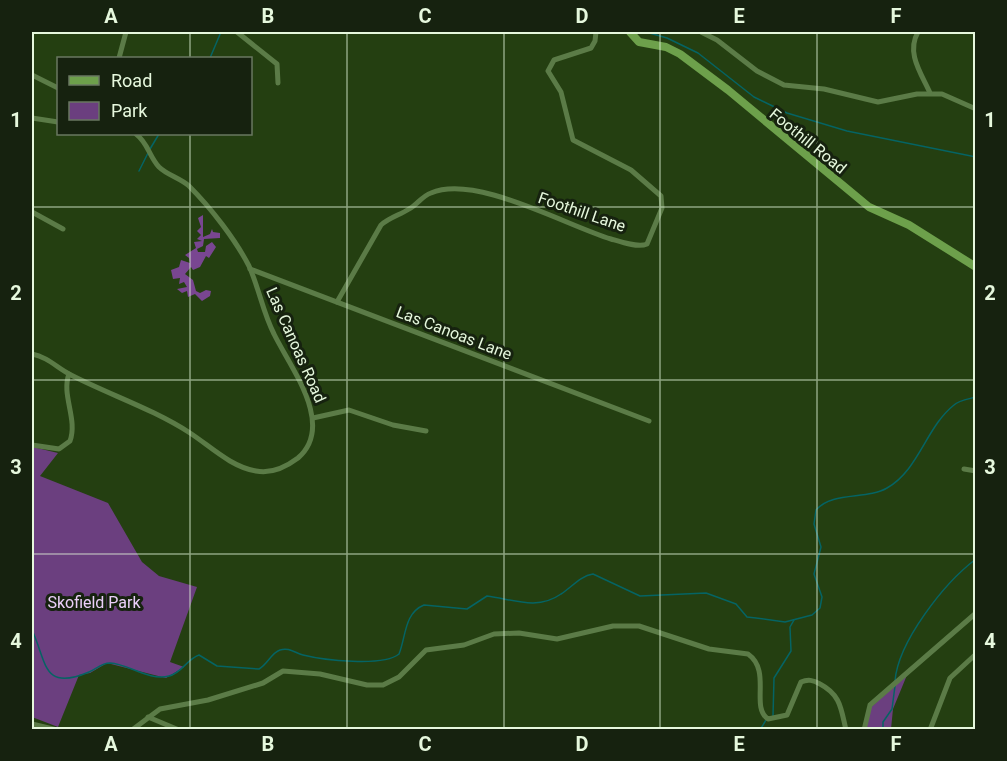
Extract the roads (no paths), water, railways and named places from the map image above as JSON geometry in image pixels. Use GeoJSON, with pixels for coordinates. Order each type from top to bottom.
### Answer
{"type":"FeatureCollection","features":[{"type":"Feature","properties":{"kind":"main road","name":"Foothill Road"},"geometry":{"type":"LineString","coordinates":[[630,32],[639,42],[666,47],[680,54],[728,90],[868,207],[909,225],[975,267]]}},
{"type":"Feature","properties":{"kind":"street"},"geometry":{"type":"LineString","coordinates":[[119,57],[126,32]]}},
{"type":"Feature","properties":{"kind":"street"},"geometry":{"type":"LineString","coordinates":[[237,32],[277,64],[278,83]]}},
{"type":"Feature","properties":{"kind":"street","name":"Foothill Lane"},"geometry":{"type":"LineString","coordinates":[[337,302],[381,225],[392,216],[409,210],[430,193],[441,190],[484,191],[605,237],[640,246],[647,244],[662,208],[661,196],[631,170],[573,140],[561,92],[548,71],[554,60],[591,48],[596,41],[596,32]]}},
{"type":"Feature","properties":{"kind":"street"},"geometry":{"type":"LineString","coordinates":[[701,32],[717,39],[757,71],[784,85],[824,88],[878,102],[930,93],[957,99],[975,109]]}},
{"type":"Feature","properties":{"kind":"street"},"geometry":{"type":"LineString","coordinates":[[918,32],[913,44],[913,55],[930,93]]}},
{"type":"Feature","properties":{"kind":"street"},"geometry":{"type":"LineString","coordinates":[[32,75],[57,88]]}},
{"type":"Feature","properties":{"kind":"street"},"geometry":{"type":"LineString","coordinates":[[32,118],[57,122]]}},
{"type":"Feature","properties":{"kind":"street","name":"Las Canoas Road"},"geometry":{"type":"LineString","coordinates":[[32,354],[54,362],[69,374],[158,415],[231,462],[253,471],[274,471],[297,459],[304,450],[311,433],[313,418],[309,405],[264,312],[250,269],[200,199],[184,182],[157,165],[146,143],[137,135]]}},
{"type":"Feature","properties":{"kind":"street"},"geometry":{"type":"LineString","coordinates":[[32,212],[63,229]]}},
{"type":"Feature","properties":{"kind":"street","name":"Las Canoas Lane"},"geometry":{"type":"LineString","coordinates":[[250,269],[649,421]]}},
{"type":"Feature","properties":{"kind":"street"},"geometry":{"type":"LineString","coordinates":[[32,445],[59,449],[70,441],[73,421],[67,386],[69,374]]}},
{"type":"Feature","properties":{"kind":"street"},"geometry":{"type":"LineString","coordinates":[[313,418],[349,410],[393,425],[426,431]]}},
{"type":"Feature","properties":{"kind":"street"},"geometry":{"type":"LineString","coordinates":[[964,469],[975,471]]}},
{"type":"Feature","properties":{"kind":"street"},"geometry":{"type":"LineString","coordinates":[[864,729],[870,705],[975,613]]}},
{"type":"Feature","properties":{"kind":"street"},"geometry":{"type":"LineString","coordinates":[[132,729],[164,707],[208,700],[263,683],[283,671],[320,674],[378,686],[399,677],[422,652],[431,648],[465,645],[494,634],[519,633],[557,639],[624,626],[639,626],[709,649],[748,654],[759,666],[761,709],[764,718],[775,719],[787,715],[801,682],[810,680],[834,692],[842,708],[846,729]]}},
{"type":"Feature","properties":{"kind":"street"},"geometry":{"type":"LineString","coordinates":[[930,729],[950,678],[975,654]]}},
{"type":"Feature","properties":{"kind":"street"},"geometry":{"type":"LineString","coordinates":[[148,717],[179,729]]}},
{"type":"Feature","properties":{"kind":"street"},"geometry":{"type":"LineString","coordinates":[[32,724],[57,729]]}},
{"type":"Feature","properties":{"kind":"waterway"},"geometry":{"type":"LineString","coordinates":[[210,57],[221,32]]}},
{"type":"Feature","properties":{"kind":"waterway"},"geometry":{"type":"LineString","coordinates":[[646,32],[667,38],[698,53],[754,97],[787,113],[847,131],[976,157]]}},
{"type":"Feature","properties":{"kind":"waterway"},"geometry":{"type":"LineString","coordinates":[[150,149],[158,135]]}},
{"type":"Feature","properties":{"kind":"waterway"},"geometry":{"type":"LineString","coordinates":[[139,171],[148,153]]}},
{"type":"Feature","properties":{"kind":"waterway"},"geometry":{"type":"LineString","coordinates":[[32,630],[48,670],[54,676],[62,678],[74,677],[110,663],[154,676],[169,676],[199,655],[217,666],[259,669],[274,654],[283,649],[324,659],[380,660],[399,654],[409,620],[417,609],[424,605],[467,609],[487,596],[524,602],[543,602],[565,591],[580,579],[593,574],[640,596],[706,593],[736,604],[747,617],[785,622],[812,615],[820,608],[822,597],[814,574],[821,547],[814,524],[816,510],[831,500],[870,494],[887,488],[907,471],[944,414],[959,402],[976,397]]}},
{"type":"Feature","properties":{"kind":"waterway"},"geometry":{"type":"LineString","coordinates":[[895,681],[904,649],[925,614],[950,583],[976,559]]}},
{"type":"Feature","properties":{"kind":"waterway"},"geometry":{"type":"LineString","coordinates":[[773,716],[774,678],[791,651],[790,627],[794,620]]}},
{"type":"Feature","properties":{"kind":"waterway"},"geometry":{"type":"LineString","coordinates":[[883,730],[883,722],[892,709],[895,686]]}},
{"type":"Feature","properties":{"kind":"waterway"},"geometry":{"type":"LineString","coordinates":[[760,730],[766,720]]}},
{"type":"Feature","properties":{"kind":"park label","name":"Skofield Park"},"geometry":{"type":"Point","coordinates":[94,602]}}]}
